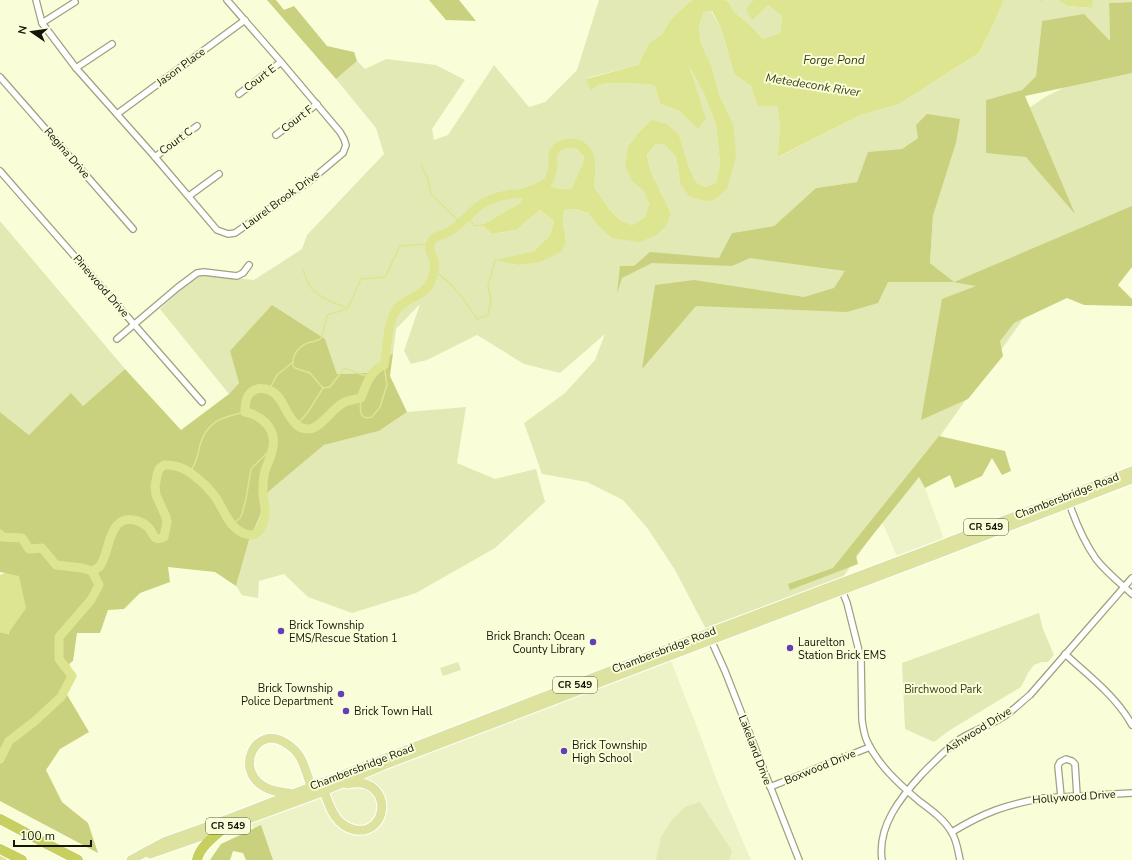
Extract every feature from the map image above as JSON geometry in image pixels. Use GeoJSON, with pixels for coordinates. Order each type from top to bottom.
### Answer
{"type":"FeatureCollection","features":[{"type":"Feature","properties":{"kind":"highway"},"geometry":{"type":"LineString","coordinates":[[3,820],[78,860]]}},
{"type":"Feature","properties":{"kind":"highway"},"geometry":{"type":"LineString","coordinates":[[197,860],[198,855],[205,844],[225,827]]}},
{"type":"Feature","properties":{"kind":"highway"},"geometry":{"type":"LineString","coordinates":[[0,849],[22,860]]}},
{"type":"Feature","properties":{"kind":"main road","name":"Chambersbridge Road"},"geometry":{"type":"LineString","coordinates":[[323,786],[338,785],[384,765],[711,640],[928,550],[1132,471]]}},
{"type":"Feature","properties":{"kind":"main road","name":"Chambersbridge Road"},"geometry":{"type":"LineString","coordinates":[[130,860],[160,851],[225,827],[323,786],[840,587],[1132,479]]}},
{"type":"Feature","properties":{"kind":"main road"},"geometry":{"type":"LineString","coordinates":[[293,794],[268,789],[254,777],[251,772],[249,759],[254,747],[261,741],[271,738],[282,740],[292,747],[300,756],[312,791]]}},
{"type":"Feature","properties":{"kind":"main road"},"geometry":{"type":"LineString","coordinates":[[323,786],[332,812],[340,822],[350,829],[359,830],[370,828],[379,819],[382,807],[382,801],[376,791],[363,783],[338,785]]}},
{"type":"Feature","properties":{"kind":"main road","name":"Chambersbridge Road"},"geometry":{"type":"LineString","coordinates":[[130,860],[164,842],[293,794],[312,791]]}},
{"type":"Feature","properties":{"kind":"street","name":"Laurel Brook Drive"},"geometry":{"type":"LineString","coordinates":[[36,0],[42,24],[76,68],[217,230],[232,234],[312,180],[343,153],[346,145],[340,132],[227,0]]}},
{"type":"Feature","properties":{"kind":"street"},"geometry":{"type":"LineString","coordinates":[[42,24],[75,2]]}},
{"type":"Feature","properties":{"kind":"street","name":"Jason Place"},"geometry":{"type":"LineString","coordinates":[[117,114],[245,20]]}},
{"type":"Feature","properties":{"kind":"street"},"geometry":{"type":"LineString","coordinates":[[76,68],[112,44]]}},
{"type":"Feature","properties":{"kind":"street","name":"Court E"},"geometry":{"type":"LineString","coordinates":[[239,94],[281,62]]}},
{"type":"Feature","properties":{"kind":"street","name":"Regina Drive"},"geometry":{"type":"LineString","coordinates":[[0,77],[133,229]]}},
{"type":"Feature","properties":{"kind":"street","name":"Court F"},"geometry":{"type":"LineString","coordinates":[[276,135],[317,104]]}},
{"type":"Feature","properties":{"kind":"street","name":"Court C"},"geometry":{"type":"LineString","coordinates":[[155,157],[197,126]]}},
{"type":"Feature","properties":{"kind":"street","name":"Pinewood Drive"},"geometry":{"type":"LineString","coordinates":[[0,171],[202,402]]}},
{"type":"Feature","properties":{"kind":"street"},"geometry":{"type":"LineString","coordinates":[[188,196],[219,174]]}},
{"type":"Feature","properties":{"kind":"street"},"geometry":{"type":"LineString","coordinates":[[116,339],[197,273],[204,272],[237,276],[243,273],[249,265]]}},
{"type":"Feature","properties":{"kind":"street"},"geometry":{"type":"LineString","coordinates":[[1069,503],[1079,530],[1097,560],[1132,594]]}},
{"type":"Feature","properties":{"kind":"street","name":"Ashwood Drive"},"geometry":{"type":"LineString","coordinates":[[882,860],[882,844],[887,824],[898,803],[907,791],[942,752],[961,739],[1002,718],[1030,695],[1132,578]]}},
{"type":"Feature","properties":{"kind":"street"},"geometry":{"type":"LineString","coordinates":[[840,587],[847,602],[861,659],[862,720],[866,740],[882,765],[907,791],[942,821],[952,832],[956,841],[960,860]]}},
{"type":"Feature","properties":{"kind":"street","name":"Lakeland Drive"},"geometry":{"type":"LineString","coordinates":[[711,640],[725,671],[799,860]]}},
{"type":"Feature","properties":{"kind":"street"},"geometry":{"type":"LineString","coordinates":[[1065,654],[1114,699],[1132,725]]}},
{"type":"Feature","properties":{"kind":"street","name":"Boxwood Drive"},"geometry":{"type":"LineString","coordinates":[[770,787],[870,747]]}},
{"type":"Feature","properties":{"kind":"street"},"geometry":{"type":"LineString","coordinates":[[1061,797],[1058,766],[1060,762],[1066,759],[1075,764],[1077,796]]}},
{"type":"Feature","properties":{"kind":"street","name":"Hollywood Drive"},"geometry":{"type":"LineString","coordinates":[[952,832],[989,812],[1010,805],[1044,798],[1132,793]]}},
{"type":"Feature","properties":{"kind":"shaded area"},"geometry":{"type":"Polygon","coordinates":[[[267,0],[276,0],[284,10],[294,6],[327,46],[354,52],[357,61],[336,79],[267,0]]]}},
{"type":"Feature","properties":{"kind":"shaded area"},"geometry":{"type":"Polygon","coordinates":[[[429,0],[459,0],[476,21],[446,20],[429,0]]]}},
{"type":"Feature","properties":{"kind":"shaded area"},"geometry":{"type":"Polygon","coordinates":[[[1132,2],[1132,73],[1025,96],[1075,214],[1026,157],[986,153],[986,100],[1022,90],[1036,76],[1042,21],[1084,14],[1110,41],[1109,3],[1132,2]]]}},
{"type":"Feature","properties":{"kind":"shaded area"},"geometry":{"type":"Polygon","coordinates":[[[927,114],[960,119],[956,143],[933,216],[930,263],[954,282],[1132,206],[1132,267],[1118,285],[1132,299],[1132,306],[1084,305],[1067,298],[1014,323],[1000,341],[1003,356],[968,399],[921,420],[942,299],[976,286],[953,282],[888,282],[878,303],[847,312],[696,306],[642,369],[655,285],[694,280],[804,297],[834,288],[845,271],[750,258],[732,266],[652,263],[622,278],[617,293],[620,266],[634,266],[650,252],[719,258],[732,233],[774,226],[816,188],[857,182],[868,152],[902,149],[918,138],[916,125],[927,114]]]}},
{"type":"Feature","properties":{"kind":"shaded area"},"geometry":{"type":"Polygon","coordinates":[[[272,305],[325,339],[337,374],[367,373],[393,353],[390,376],[407,412],[379,431],[324,445],[268,492],[259,518],[249,540],[236,586],[215,572],[168,567],[170,582],[140,593],[124,609],[108,610],[100,633],[77,633],[73,661],[69,664],[71,668],[66,693],[89,732],[60,749],[46,770],[62,802],[88,823],[98,853],[0,801],[0,632],[9,634],[5,573],[0,572],[0,412],[29,435],[71,393],[83,406],[125,369],[181,430],[229,394],[239,383],[230,351],[272,305]]]}},
{"type":"Feature","properties":{"kind":"shaded area"},"geometry":{"type":"Polygon","coordinates":[[[939,436],[1005,451],[1011,471],[1002,475],[992,458],[982,476],[955,488],[950,475],[925,488],[919,477],[856,556],[858,564],[790,590],[788,584],[833,568],[939,436]]]}},
{"type":"Feature","properties":{"kind":"shaded area"},"geometry":{"type":"Polygon","coordinates":[[[919,476],[944,539],[897,556],[882,522],[919,476]]]}},
{"type":"Feature","properties":{"kind":"shaded area","name":"Brick Township High School"},"geometry":{"type":"Polygon","coordinates":[[[669,656],[717,781],[751,860],[267,860],[249,818],[669,656]]]}},
{"type":"Feature","properties":{"kind":"shaded area"},"geometry":{"type":"Polygon","coordinates":[[[261,825],[273,860],[246,860],[243,853],[233,851],[230,860],[210,860],[221,844],[261,825]]]}},
{"type":"Feature","properties":{"kind":"green space"},"geometry":{"type":"Polygon","coordinates":[[[599,0],[693,0],[671,19],[662,34],[649,43],[638,65],[587,78],[598,85],[610,83],[647,84],[655,86],[660,104],[679,111],[698,129],[687,63],[704,94],[716,125],[720,163],[716,183],[705,187],[696,182],[690,170],[679,135],[651,120],[628,146],[633,182],[644,190],[649,204],[645,217],[632,225],[620,220],[610,210],[594,187],[594,159],[592,150],[572,144],[584,157],[571,189],[554,188],[543,179],[535,184],[519,189],[523,197],[520,203],[482,225],[492,234],[516,230],[540,210],[554,221],[550,235],[534,251],[496,260],[517,265],[566,241],[563,223],[564,210],[575,209],[588,213],[597,225],[611,238],[671,213],[650,170],[647,155],[656,144],[664,144],[676,157],[680,183],[714,200],[733,123],[719,94],[712,67],[701,43],[699,26],[704,12],[711,11],[721,28],[734,74],[751,86],[758,105],[777,106],[780,125],[779,157],[858,116],[899,104],[979,53],[1004,0],[1058,0],[1067,6],[1091,8],[1093,0],[1132,0],[1132,2],[1109,3],[1110,42],[1042,21],[1036,76],[1022,90],[986,100],[986,143],[1003,126],[1045,97],[1071,84],[1132,67],[1132,230],[1075,246],[945,429],[839,583],[708,633],[675,570],[648,529],[623,500],[587,482],[542,474],[524,423],[565,393],[595,360],[605,334],[560,373],[524,364],[477,335],[427,360],[411,364],[404,351],[420,304],[396,329],[393,353],[367,373],[337,374],[325,339],[230,350],[239,383],[229,394],[160,309],[194,277],[209,275],[254,280],[302,249],[307,235],[384,154],[376,128],[336,79],[357,61],[365,69],[386,59],[436,65],[465,80],[432,129],[434,140],[448,135],[494,65],[529,107],[545,102],[577,70],[599,0]],[[918,138],[902,149],[868,153],[857,182],[816,188],[774,226],[732,233],[723,251],[944,274],[930,263],[933,216],[956,143],[918,138]]]}},
{"type":"Feature","properties":{"kind":"green space"},"geometry":{"type":"Polygon","coordinates":[[[725,0],[754,0],[768,5],[782,16],[780,33],[763,39],[749,24],[734,12],[729,2],[725,0]]]}},
{"type":"Feature","properties":{"kind":"green space"},"geometry":{"type":"Polygon","coordinates":[[[0,221],[125,369],[83,406],[71,394],[29,435],[0,412],[0,221]]]}},
{"type":"Feature","properties":{"kind":"green space"},"geometry":{"type":"Polygon","coordinates":[[[466,407],[457,463],[495,479],[536,469],[545,502],[495,548],[416,593],[352,613],[308,597],[284,574],[259,581],[258,598],[242,595],[236,586],[249,540],[259,518],[268,492],[324,445],[379,431],[407,412],[466,407]]]}},
{"type":"Feature","properties":{"kind":"green space","name":"Birchwood Park"},"geometry":{"type":"Polygon","coordinates":[[[1039,613],[1043,629],[1054,655],[1048,662],[1042,662],[1034,665],[1021,687],[950,730],[934,742],[905,729],[902,663],[1039,613]]]}},
{"type":"Feature","properties":{"kind":"green space"},"geometry":{"type":"Polygon","coordinates":[[[458,662],[461,670],[443,676],[440,668],[458,662]]]}},
{"type":"Feature","properties":{"kind":"green space"},"geometry":{"type":"Polygon","coordinates":[[[700,802],[732,851],[729,860],[656,860],[661,837],[672,820],[685,807],[700,802]]]}},
{"type":"Feature","properties":{"kind":"water","name":"Forge Pond"},"geometry":{"type":"Polygon","coordinates":[[[693,0],[725,0],[729,2],[734,12],[749,24],[763,39],[780,33],[782,16],[768,5],[752,20],[746,9],[754,0],[1004,0],[979,53],[899,104],[858,116],[778,157],[780,125],[777,106],[758,106],[751,86],[734,74],[721,28],[712,11],[704,12],[699,26],[701,43],[712,67],[719,94],[733,123],[736,156],[727,189],[714,200],[704,201],[689,196],[680,183],[676,157],[664,144],[656,144],[647,155],[650,170],[671,213],[666,226],[658,234],[640,242],[611,238],[597,225],[588,213],[575,209],[564,210],[563,223],[566,241],[561,252],[540,262],[517,265],[495,260],[534,251],[550,235],[554,221],[540,210],[516,230],[492,234],[482,225],[520,203],[523,197],[519,189],[535,184],[543,179],[554,188],[571,189],[584,157],[572,144],[582,141],[591,149],[595,162],[594,187],[610,210],[620,220],[632,225],[645,217],[649,204],[644,191],[633,182],[625,167],[628,146],[651,120],[667,124],[679,135],[690,170],[696,182],[705,187],[716,183],[720,163],[716,125],[704,94],[689,66],[706,119],[698,129],[679,111],[660,104],[655,86],[647,84],[610,83],[598,85],[591,90],[586,79],[638,65],[649,43],[662,34],[671,19],[693,0]]]}},
{"type":"Feature","properties":{"kind":"water"},"geometry":{"type":"Polygon","coordinates":[[[1058,0],[1093,0],[1092,8],[1067,6],[1058,0]]]}},
{"type":"Feature","properties":{"kind":"water"},"geometry":{"type":"Polygon","coordinates":[[[5,573],[19,576],[26,608],[8,634],[0,632],[0,575],[5,573]]]}},
{"type":"Feature","properties":{"kind":"waterway","name":"Metedeconk River"},"geometry":{"type":"LineString","coordinates":[[92,571],[99,567],[103,561],[115,528],[119,523],[125,520],[134,520],[146,525],[157,539],[164,537],[167,522],[156,495],[155,487],[159,469],[164,465],[182,468],[206,486],[214,495],[230,522],[238,530],[251,535],[258,532],[265,517],[263,478],[272,453],[273,437],[268,426],[263,421],[258,417],[245,412],[248,395],[253,390],[266,389],[272,391],[280,399],[291,419],[301,428],[305,429],[313,428],[318,425],[343,403],[349,400],[361,398],[372,375],[384,365],[389,329],[393,315],[401,305],[420,294],[431,281],[434,268],[434,260],[430,250],[432,240],[437,236],[447,233],[455,228],[476,208],[488,201],[506,195],[537,192],[546,185],[550,178],[553,167],[553,155],[556,149],[563,144],[572,143],[583,147]]}},
{"type":"Feature","properties":{"kind":"waterway"},"geometry":{"type":"LineString","coordinates":[[421,165],[428,179],[431,194],[461,223]]}},
{"type":"Feature","properties":{"kind":"waterway"},"geometry":{"type":"LineString","coordinates":[[468,217],[475,226],[484,225]]}},
{"type":"Feature","properties":{"kind":"waterway"},"geometry":{"type":"LineString","coordinates":[[303,270],[313,290],[329,301],[348,308],[361,279],[385,277],[400,246],[430,244]]}},
{"type":"Feature","properties":{"kind":"waterway"},"geometry":{"type":"LineString","coordinates":[[434,271],[458,292],[477,319],[488,315],[491,300],[488,286],[496,260]]}},
{"type":"Feature","properties":{"kind":"waterway"},"geometry":{"type":"LineString","coordinates":[[323,388],[310,373],[293,366],[295,354],[303,345],[318,340],[322,337],[327,315],[347,309]]}},
{"type":"Feature","properties":{"kind":"waterway"},"geometry":{"type":"LineString","coordinates":[[269,390],[277,375],[293,362]]}},
{"type":"Feature","properties":{"kind":"waterway"},"geometry":{"type":"LineString","coordinates":[[361,398],[360,409],[362,415],[367,418],[372,417],[380,407],[387,385],[384,365]]}},
{"type":"Feature","properties":{"kind":"waterway"},"geometry":{"type":"LineString","coordinates":[[297,425],[308,412],[323,388],[330,387],[345,368],[363,375],[372,375]]}},
{"type":"Feature","properties":{"kind":"waterway"},"geometry":{"type":"LineString","coordinates":[[190,472],[195,462],[203,437],[211,425],[222,418],[245,412]]}},
{"type":"Feature","properties":{"kind":"waterway"},"geometry":{"type":"LineString","coordinates":[[232,525],[240,518],[242,514],[251,469],[273,447]]}},
{"type":"Feature","properties":{"kind":"waterway"},"geometry":{"type":"LineString","coordinates":[[0,534],[2,537],[22,538],[29,549],[42,548],[56,565],[82,568],[92,571]]}},
{"type":"Feature","properties":{"kind":"waterway"},"geometry":{"type":"LineString","coordinates":[[0,759],[9,741],[35,721],[61,697],[72,676],[59,659],[59,637],[91,600],[99,585],[92,571]]}},
{"type":"Feature","properties":{"kind":"waterway"},"geometry":{"type":"LineString","coordinates":[[0,852],[2,860]]}},
{"type":"Feature","properties":{"kind":"place","name":"Brick Township EMS/Rescue Station 1"},"geometry":{"type":"Point","coordinates":[281,631]}},
{"type":"Feature","properties":{"kind":"place","name":"Brick Branch: Ocean County Library"},"geometry":{"type":"Point","coordinates":[593,642]}},
{"type":"Feature","properties":{"kind":"place","name":"Laurelton Station Brick EMS"},"geometry":{"type":"Point","coordinates":[790,648]}},
{"type":"Feature","properties":{"kind":"place","name":"Brick Township Police Department"},"geometry":{"type":"Point","coordinates":[341,694]}},
{"type":"Feature","properties":{"kind":"place","name":"Brick Town Hall"},"geometry":{"type":"Point","coordinates":[346,711]}},
{"type":"Feature","properties":{"kind":"place","name":"Brick Township High School"},"geometry":{"type":"Point","coordinates":[564,751]}}]}
